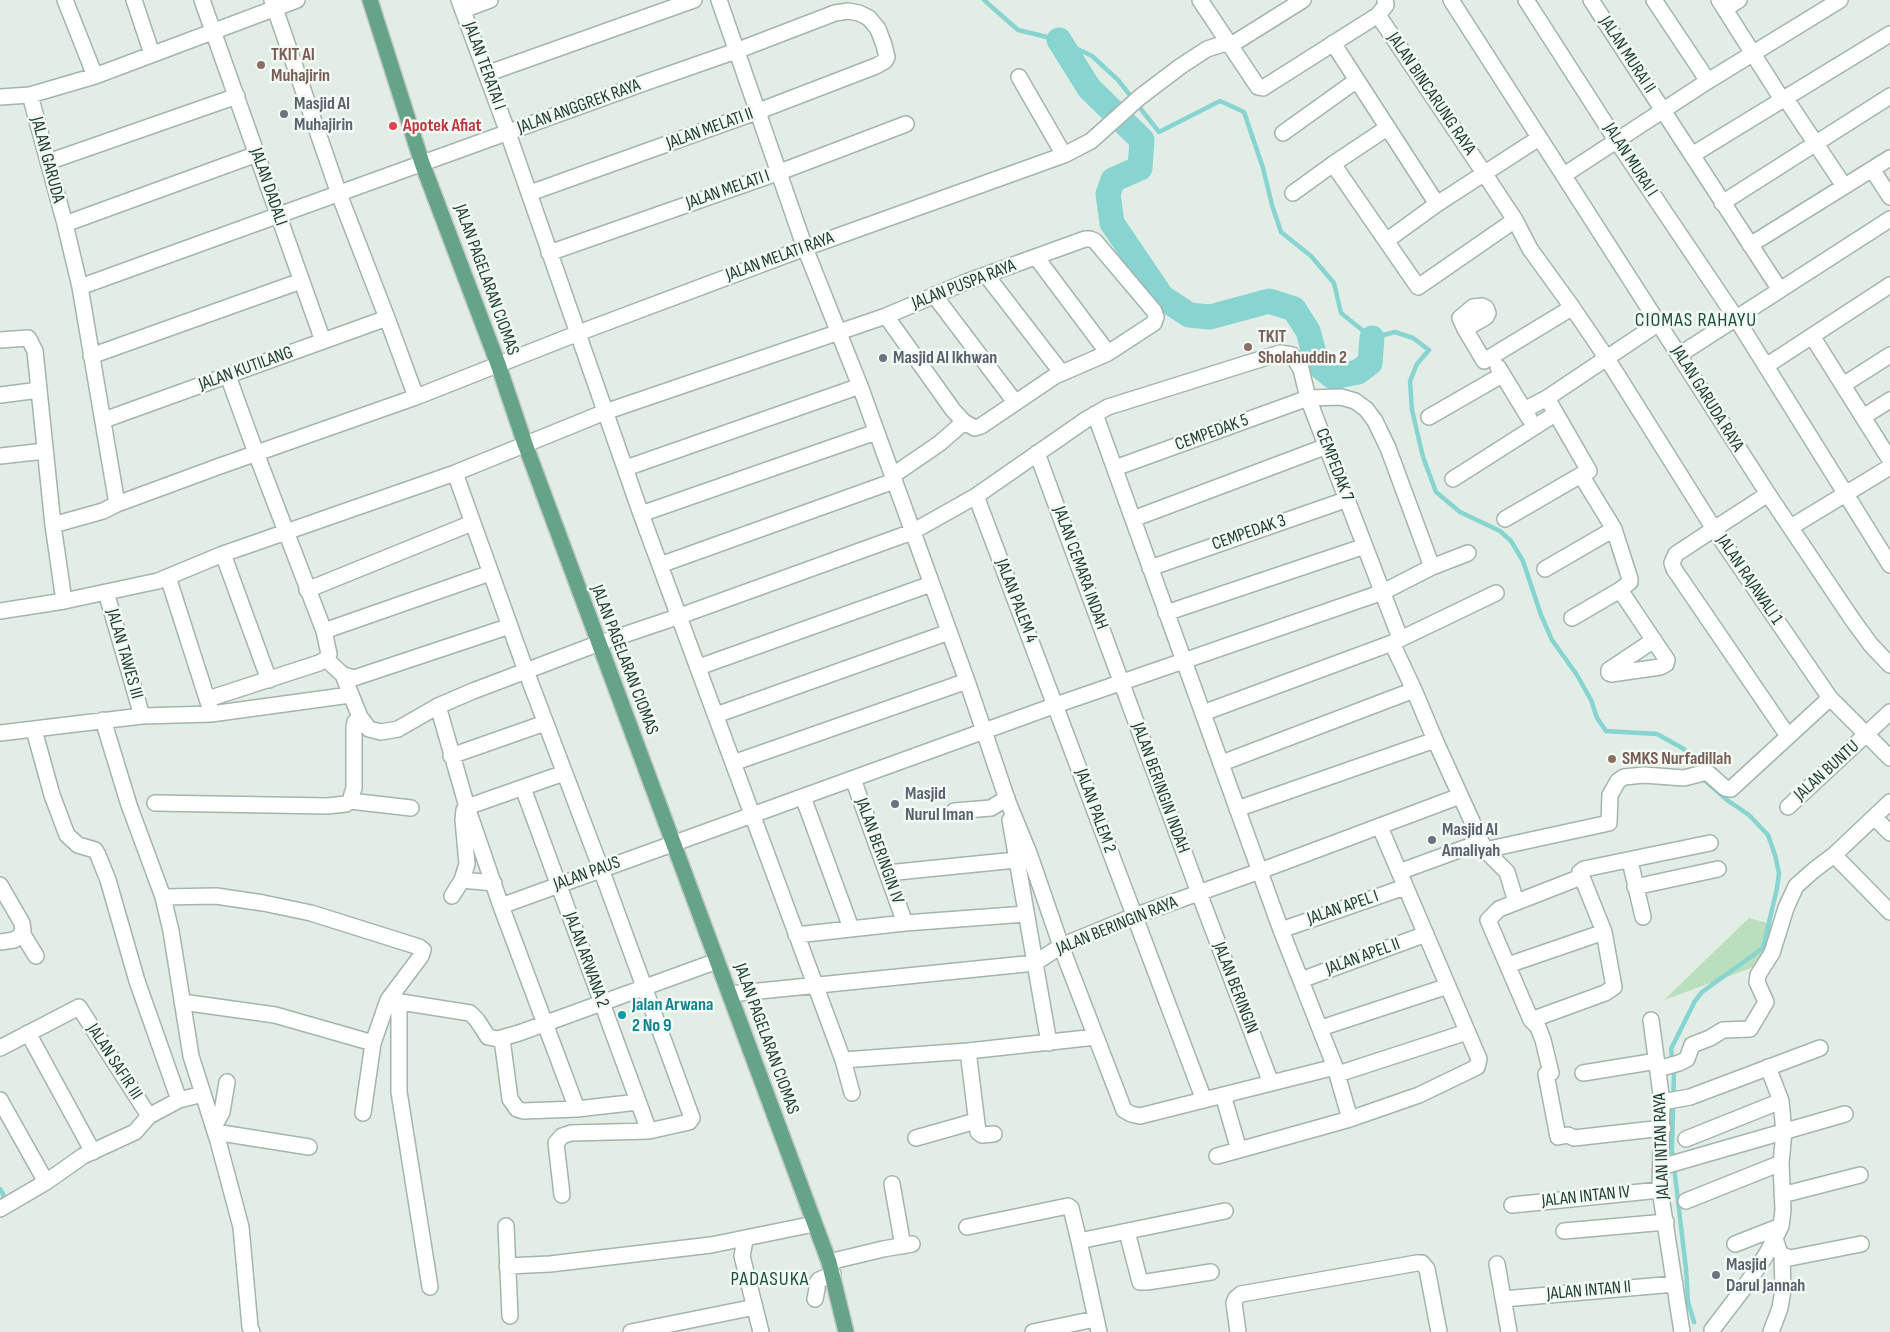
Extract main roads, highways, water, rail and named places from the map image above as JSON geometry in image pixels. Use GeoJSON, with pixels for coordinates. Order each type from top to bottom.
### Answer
{"type":"FeatureCollection","features":[{"type":"Feature","properties":{"kind":"main road","name":"JALAN PAGELARAN CIOMAS"},"geometry":{"type":"LineString","coordinates":[[370,0],[422,163],[498,364],[524,444],[831,1268],[846,1332]]}},
{"type":"Feature","properties":{"kind":"waterway"},"geometry":{"type":"LineString","coordinates":[[984,0],[1018,30],[1059,40],[1092,56],[1118,80],[1159,132],[1220,101],[1244,112],[1263,168],[1281,232],[1311,256],[1334,283],[1341,313],[1372,338],[1395,332],[1413,338],[1429,350],[1417,364],[1410,381],[1412,410],[1423,457],[1436,492],[1460,512],[1500,531],[1511,541],[1523,561],[1541,615],[1552,640],[1577,675],[1591,700],[1597,718],[1606,731],[1657,734],[1684,749],[1702,778],[1727,800],[1749,815],[1768,835],[1779,873],[1763,948],[1702,992],[1695,1001],[1671,1049],[1674,1072],[1672,1149],[1688,1302],[1694,1322]]}},
{"type":"Feature","properties":{"kind":"waterway"},"geometry":{"type":"LineString","coordinates":[[1059,40],[1089,88],[1142,140],[1140,168],[1113,180],[1108,194],[1112,223],[1162,297],[1189,315],[1210,317],[1269,301],[1294,309],[1308,331],[1317,364],[1333,377],[1358,372],[1370,363],[1372,338]]}},
{"type":"Feature","properties":{"kind":"waterway"},"geometry":{"type":"LineString","coordinates":[[0,1189],[4,1202],[6,1202]]}},
{"type":"Feature","properties":{"kind":"place","name":"TKIT Al Muhajirin"},"geometry":{"type":"Point","coordinates":[261,65]}},
{"type":"Feature","properties":{"kind":"place","name":"Masjid Al Muhajirin"},"geometry":{"type":"Point","coordinates":[284,114]}},
{"type":"Feature","properties":{"kind":"place","name":"Apotek Afiat"},"geometry":{"type":"Point","coordinates":[393,126]}},
{"type":"Feature","properties":{"kind":"place","name":"TKIT Sholahuddin 2"},"geometry":{"type":"Point","coordinates":[1248,347]}},
{"type":"Feature","properties":{"kind":"place","name":"Masjid Al Ikhwan"},"geometry":{"type":"Point","coordinates":[883,358]}},
{"type":"Feature","properties":{"kind":"place","name":"SMKS Nurfadillah"},"geometry":{"type":"Point","coordinates":[1612,759]}},
{"type":"Feature","properties":{"kind":"place","name":"Masjid Nurul Iman"},"geometry":{"type":"Point","coordinates":[895,804]}},
{"type":"Feature","properties":{"kind":"place","name":"Masjid Al Amaliyah"},"geometry":{"type":"Point","coordinates":[1432,840]}},
{"type":"Feature","properties":{"kind":"place","name":"Jalan Arwana 2 No 9"},"geometry":{"type":"Point","coordinates":[622,1015]}},
{"type":"Feature","properties":{"kind":"place","name":"Masjid Darul Jannah"},"geometry":{"type":"Point","coordinates":[1716,1275]}},
{"type":"Feature","properties":{"kind":"district","name":"CIOMAS RAHAYU"},"geometry":{"type":"Point","coordinates":[1696,321]}},
{"type":"Feature","properties":{"kind":"district","name":"PADASUKA"},"geometry":{"type":"Point","coordinates":[770,1280]}}]}
